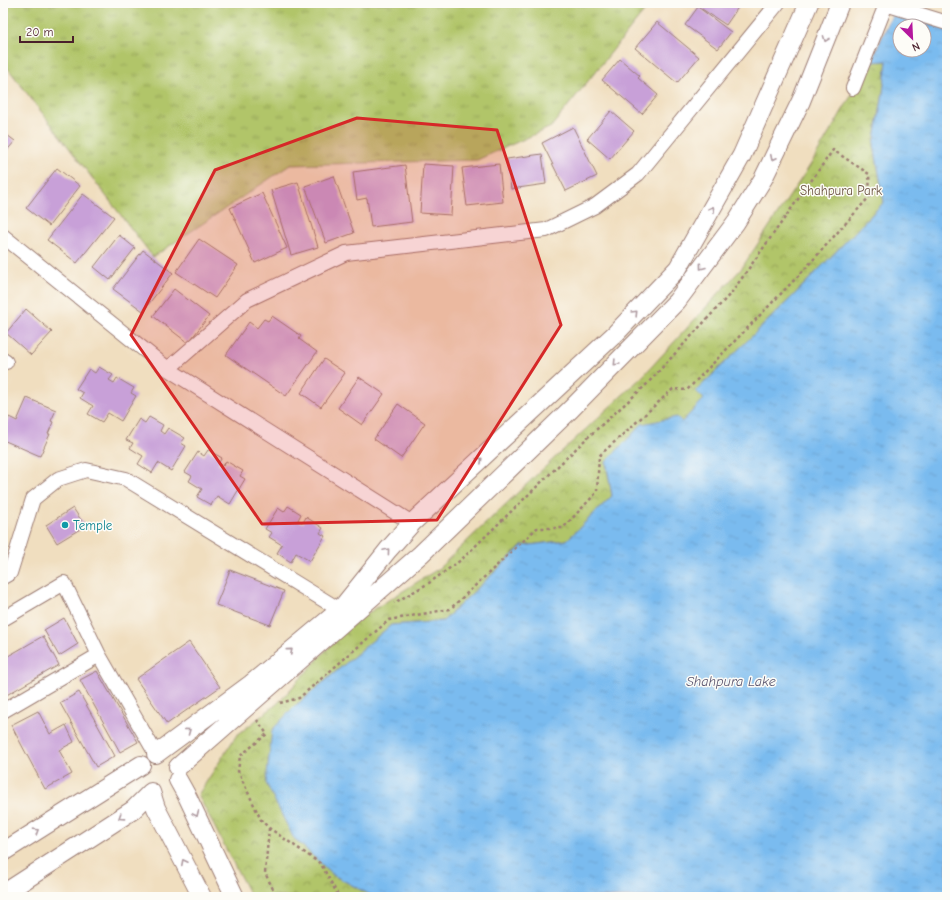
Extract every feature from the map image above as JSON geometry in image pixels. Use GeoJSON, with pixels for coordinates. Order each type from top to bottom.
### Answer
{"type":"FeatureCollection","features":[{"type":"Feature","properties":{"kind":"street"},"geometry":{"type":"LineString","coordinates":[[168,369],[247,300],[346,253],[546,230],[595,206],[638,174],[778,3]]}},
{"type":"Feature","properties":{"kind":"street"},"geometry":{"type":"LineString","coordinates":[[3,852],[141,765],[145,760],[156,754],[251,684],[340,610],[388,550],[412,524],[616,333],[678,268],[742,156],[809,3]]}},
{"type":"Feature","properties":{"kind":"street"},"geometry":{"type":"LineString","coordinates":[[141,765],[139,771],[141,784],[151,792],[157,794],[164,793],[175,786],[178,773],[420,554],[571,409],[677,301],[736,222],[763,179],[801,101],[840,3]]}},
{"type":"Feature","properties":{"kind":"street"},"geometry":{"type":"LineString","coordinates":[[853,88],[885,7],[889,5],[947,23]]}},
{"type":"Feature","properties":{"kind":"street"},"geometry":{"type":"LineString","coordinates":[[3,236],[168,369],[412,524]]}},
{"type":"Feature","properties":{"kind":"street"},"geometry":{"type":"LineString","coordinates":[[3,577],[10,573],[33,499],[58,479],[86,470],[126,479],[340,610]]}},
{"type":"Feature","properties":{"kind":"street"},"geometry":{"type":"LineString","coordinates":[[3,619],[64,583],[99,655],[156,754],[169,757],[174,761],[188,798],[235,897]]}},
{"type":"Feature","properties":{"kind":"street"},"geometry":{"type":"LineString","coordinates":[[3,711],[99,655]]}},
{"type":"Feature","properties":{"kind":"street"},"geometry":{"type":"LineString","coordinates":[[3,894],[133,810],[151,792]]}},
{"type":"Feature","properties":{"kind":"street"},"geometry":{"type":"LineString","coordinates":[[151,792],[156,808],[202,897]]}},
{"type":"Feature","properties":{"kind":"path"},"geometry":{"type":"LineString","coordinates":[[283,698],[278,703],[298,698],[389,620],[450,609],[537,528],[563,528],[597,492],[599,456],[673,389],[687,390],[804,270],[870,196],[869,174],[833,150],[732,292],[646,385],[587,438],[460,560],[429,583],[391,605]]}},
{"type":"Feature","properties":{"kind":"path"},"geometry":{"type":"LineString","coordinates":[[256,718],[267,734],[240,756],[238,771],[261,820],[269,828],[321,864],[339,897]]}},
{"type":"Feature","properties":{"kind":"path"},"geometry":{"type":"LineString","coordinates":[[269,828],[265,873],[277,897]]}},
{"type":"Feature","properties":{"kind":"highlighted area"},"geometry":{"type":"Polygon","coordinates":[[[357,118],[497,130],[561,325],[437,520],[262,524],[131,335],[215,170],[357,118]]]}},
{"type":"Feature","properties":{"kind":"green space"},"geometry":{"type":"Polygon","coordinates":[[[3,3],[651,3],[551,127],[477,160],[290,165],[153,257],[3,62],[3,3]]]}},
{"type":"Feature","properties":{"kind":"green space","name":"Shahpura Park"},"geometry":{"type":"Polygon","coordinates":[[[887,61],[874,145],[884,202],[793,296],[696,391],[705,399],[682,423],[606,462],[612,496],[567,540],[522,546],[443,621],[391,625],[293,708],[333,875],[374,897],[251,897],[198,795],[236,736],[278,703],[349,625],[438,569],[643,376],[741,269],[811,164],[871,62],[887,61]]]}},
{"type":"Feature","properties":{"kind":"water","name":"Shahpura Lake"},"geometry":{"type":"Polygon","coordinates":[[[893,13],[910,18],[892,18],[892,58],[932,58],[932,25],[947,29],[947,897],[374,897],[333,875],[293,837],[266,783],[272,730],[293,708],[391,625],[443,621],[522,546],[567,540],[612,496],[606,462],[642,424],[677,417],[682,422],[704,399],[696,391],[793,296],[884,202],[874,145],[887,61],[871,62],[893,13]]]}},
{"type":"Feature","properties":{"kind":"building"},"geometry":{"type":"Polygon","coordinates":[[[693,3],[735,3],[739,6],[726,25],[693,3]]]}},
{"type":"Feature","properties":{"kind":"building"},"geometry":{"type":"Polygon","coordinates":[[[698,7],[731,32],[718,49],[685,25],[698,7]]]}},
{"type":"Feature","properties":{"kind":"building"},"geometry":{"type":"Polygon","coordinates":[[[657,22],[699,57],[677,83],[635,48],[657,22]]]}},
{"type":"Feature","properties":{"kind":"building"},"geometry":{"type":"Polygon","coordinates":[[[620,59],[640,76],[638,78],[658,95],[642,114],[602,80],[620,59]]]}},
{"type":"Feature","properties":{"kind":"building"},"geometry":{"type":"Polygon","coordinates":[[[611,111],[634,131],[610,159],[587,139],[611,111]]]}},
{"type":"Feature","properties":{"kind":"building"},"geometry":{"type":"Polygon","coordinates":[[[573,127],[597,176],[566,191],[542,143],[573,127]]]}},
{"type":"Feature","properties":{"kind":"building"},"geometry":{"type":"Polygon","coordinates":[[[3,132],[15,141],[3,155],[3,132]]]}},
{"type":"Feature","properties":{"kind":"building"},"geometry":{"type":"Polygon","coordinates":[[[542,154],[546,184],[511,189],[507,159],[542,154]]]}},
{"type":"Feature","properties":{"kind":"building"},"geometry":{"type":"Polygon","coordinates":[[[423,164],[454,166],[451,215],[420,213],[423,164]]]}},
{"type":"Feature","properties":{"kind":"building"},"geometry":{"type":"Polygon","coordinates":[[[499,164],[503,202],[467,206],[462,168],[499,164]]]}},
{"type":"Feature","properties":{"kind":"building"},"geometry":{"type":"Polygon","coordinates":[[[405,165],[412,222],[371,227],[367,198],[357,200],[353,172],[405,165]]]}},
{"type":"Feature","properties":{"kind":"building"},"geometry":{"type":"Polygon","coordinates":[[[57,168],[80,186],[49,226],[26,208],[57,168]]]}},
{"type":"Feature","properties":{"kind":"building"},"geometry":{"type":"Polygon","coordinates":[[[334,176],[354,233],[326,243],[305,186],[334,176]]]}},
{"type":"Feature","properties":{"kind":"building"},"geometry":{"type":"Polygon","coordinates":[[[298,182],[318,247],[291,255],[271,190],[298,182]]]}},
{"type":"Feature","properties":{"kind":"building"},"geometry":{"type":"Polygon","coordinates":[[[262,193],[287,248],[255,263],[230,208],[262,193]]]}},
{"type":"Feature","properties":{"kind":"building"},"geometry":{"type":"Polygon","coordinates":[[[83,194],[114,217],[77,263],[47,240],[83,194]]]}},
{"type":"Feature","properties":{"kind":"building"},"geometry":{"type":"Polygon","coordinates":[[[119,235],[135,248],[110,280],[94,267],[119,235]]]}},
{"type":"Feature","properties":{"kind":"building"},"geometry":{"type":"Polygon","coordinates":[[[199,239],[238,265],[215,298],[176,272],[199,239]]]}},
{"type":"Feature","properties":{"kind":"building"},"geometry":{"type":"Polygon","coordinates":[[[143,250],[173,273],[143,311],[113,289],[143,250]]]}},
{"type":"Feature","properties":{"kind":"building"},"geometry":{"type":"Polygon","coordinates":[[[174,289],[209,316],[188,343],[153,316],[174,289]]]}},
{"type":"Feature","properties":{"kind":"building"},"geometry":{"type":"Polygon","coordinates":[[[26,309],[52,332],[31,355],[6,333],[26,309]]]}},
{"type":"Feature","properties":{"kind":"building"},"geometry":{"type":"Polygon","coordinates":[[[272,316],[301,336],[299,339],[317,352],[286,396],[226,355],[249,322],[257,328],[264,319],[268,321],[272,316]]]}},
{"type":"Feature","properties":{"kind":"building"},"geometry":{"type":"Polygon","coordinates":[[[324,359],[345,373],[321,407],[301,393],[324,359]]]}},
{"type":"Feature","properties":{"kind":"building"},"geometry":{"type":"Polygon","coordinates":[[[99,367],[113,375],[109,380],[114,383],[117,378],[134,388],[131,393],[136,396],[121,421],[108,413],[102,422],[88,414],[93,406],[80,398],[83,393],[76,389],[89,369],[95,373],[99,367]]]}},
{"type":"Feature","properties":{"kind":"building"},"geometry":{"type":"Polygon","coordinates":[[[359,377],[384,394],[362,425],[338,408],[359,377]]]}},
{"type":"Feature","properties":{"kind":"building"},"geometry":{"type":"Polygon","coordinates":[[[27,398],[56,410],[51,421],[53,422],[48,434],[50,434],[40,456],[3,440],[3,430],[9,417],[17,421],[27,398]]]}},
{"type":"Feature","properties":{"kind":"building"},"geometry":{"type":"Polygon","coordinates":[[[398,404],[425,423],[401,458],[374,439],[398,404]]]}},
{"type":"Feature","properties":{"kind":"building"},"geometry":{"type":"Polygon","coordinates":[[[149,417],[163,425],[160,431],[164,434],[168,428],[185,438],[181,443],[186,446],[171,471],[158,463],[152,473],[138,464],[143,456],[130,448],[133,443],[126,440],[139,419],[145,423],[149,417]]]}},
{"type":"Feature","properties":{"kind":"building"},"geometry":{"type":"Polygon","coordinates":[[[208,450],[222,458],[218,463],[223,466],[226,461],[243,471],[240,476],[245,479],[230,504],[217,496],[211,505],[197,497],[202,489],[189,481],[192,476],[185,472],[198,452],[204,456],[208,450]]]}},
{"type":"Feature","properties":{"kind":"building"},"geometry":{"type":"Polygon","coordinates":[[[288,506],[301,514],[298,520],[303,523],[306,517],[323,528],[320,533],[325,536],[310,561],[296,553],[291,562],[277,553],[282,545],[269,537],[272,533],[265,529],[278,508],[284,512],[288,506]]]}},
{"type":"Feature","properties":{"kind":"building","name":"Temple"},"geometry":{"type":"Polygon","coordinates":[[[73,508],[85,526],[57,543],[46,525],[73,508]]]}},
{"type":"Feature","properties":{"kind":"building"},"geometry":{"type":"Polygon","coordinates":[[[230,570],[284,591],[270,625],[216,605],[230,570]]]}},
{"type":"Feature","properties":{"kind":"building"},"geometry":{"type":"Polygon","coordinates":[[[64,618],[78,644],[59,656],[44,630],[64,618]]]}},
{"type":"Feature","properties":{"kind":"building"},"geometry":{"type":"Polygon","coordinates":[[[43,636],[59,665],[3,697],[3,659],[43,636]]]}},
{"type":"Feature","properties":{"kind":"building"},"geometry":{"type":"Polygon","coordinates":[[[189,642],[220,687],[167,724],[136,679],[189,642]]]}},
{"type":"Feature","properties":{"kind":"building"},"geometry":{"type":"Polygon","coordinates":[[[97,671],[138,742],[120,752],[80,680],[97,671]]]}},
{"type":"Feature","properties":{"kind":"building"},"geometry":{"type":"Polygon","coordinates":[[[79,692],[115,756],[96,767],[60,703],[79,692]]]}},
{"type":"Feature","properties":{"kind":"building"},"geometry":{"type":"Polygon","coordinates":[[[38,711],[50,734],[66,725],[74,742],[59,750],[72,774],[45,789],[11,725],[38,711]]]}},
{"type":"Feature","properties":{"kind":"place","name":"Temple"},"geometry":{"type":"Point","coordinates":[65,525]}}]}
